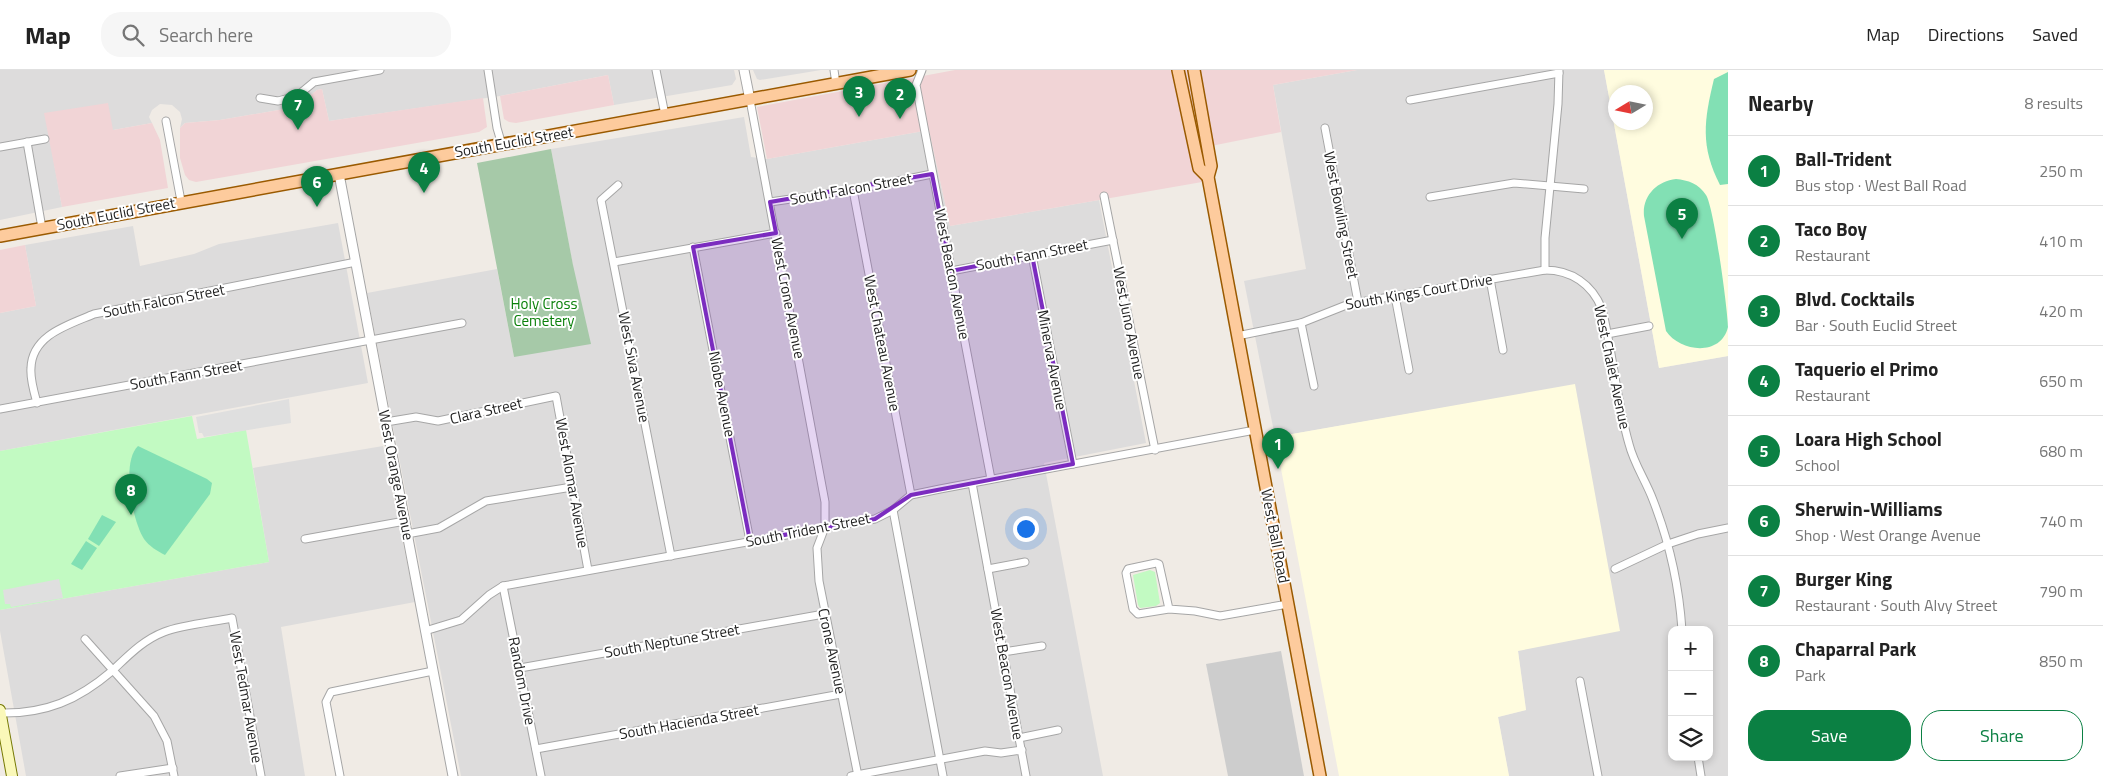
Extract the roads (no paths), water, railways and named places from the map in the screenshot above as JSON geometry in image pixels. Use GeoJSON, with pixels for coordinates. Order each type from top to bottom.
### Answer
{"type":"FeatureCollection","features":[{"type":"Feature","properties":{"kind":"main road","name":"South Euclid Street"},"geometry":{"type":"LineString","coordinates":[[0,236],[910,70]]}},
{"type":"Feature","properties":{"kind":"main road","name":"West Ball Road"},"geometry":{"type":"LineString","coordinates":[[1178,70],[1199,168],[1208,177]]}},
{"type":"Feature","properties":{"kind":"main road","name":"West Ball Road"},"geometry":{"type":"LineString","coordinates":[[1194,70],[1211,166],[1208,177],[1320,776]]}},
{"type":"Feature","properties":{"kind":"main road"},"geometry":{"type":"LineString","coordinates":[[0,712],[12,776]]}},
{"type":"Feature","properties":{"kind":"street"},"geometry":{"type":"LineString","coordinates":[[260,98],[278,101],[297,96],[314,82],[380,70]]}},
{"type":"Feature","properties":{"kind":"street"},"geometry":{"type":"LineString","coordinates":[[488,70],[497,128],[502,145]]}},
{"type":"Feature","properties":{"kind":"street"},"geometry":{"type":"LineString","coordinates":[[656,70],[665,115]]}},
{"type":"Feature","properties":{"kind":"street","name":"West Crone Avenue"},"geometry":{"type":"LineString","coordinates":[[744,70],[821,475],[825,502],[825,527]]}},
{"type":"Feature","properties":{"kind":"street"},"geometry":{"type":"LineString","coordinates":[[834,70],[836,84]]}},
{"type":"Feature","properties":{"kind":"street","name":"West Beacon Avenue"},"geometry":{"type":"LineString","coordinates":[[922,70],[916,85],[991,479]]}},
{"type":"Feature","properties":{"kind":"street"},"geometry":{"type":"LineString","coordinates":[[1410,100],[1559,72],[1558,104],[1544,238],[1545,270]]}},
{"type":"Feature","properties":{"kind":"street"},"geometry":{"type":"LineString","coordinates":[[166,121],[181,202]]}},
{"type":"Feature","properties":{"kind":"street","name":"West Bowling Street"},"geometry":{"type":"LineString","coordinates":[[1325,128],[1358,302]]}},
{"type":"Feature","properties":{"kind":"street"},"geometry":{"type":"LineString","coordinates":[[0,147],[45,139]]}},
{"type":"Feature","properties":{"kind":"street"},"geometry":{"type":"LineString","coordinates":[[27,142],[42,228]]}},
{"type":"Feature","properties":{"kind":"street","name":"West Orange Avenue"},"geometry":{"type":"LineString","coordinates":[[339,174],[453,776]]}},
{"type":"Feature","properties":{"kind":"street","name":"South Falcon Street"},"geometry":{"type":"LineString","coordinates":[[770,202],[853,190],[932,174]]}},
{"type":"Feature","properties":{"kind":"street"},"geometry":{"type":"LineString","coordinates":[[1430,197],[1508,184],[1550,185],[1584,189]]}},
{"type":"Feature","properties":{"kind":"street","name":"West Siva Avenue"},"geometry":{"type":"LineString","coordinates":[[618,185],[601,200],[671,556]]}},
{"type":"Feature","properties":{"kind":"street","name":"West Chateau Avenue"},"geometry":{"type":"LineString","coordinates":[[853,190],[911,495]]}},
{"type":"Feature","properties":{"kind":"street","name":"West Juno Avenue"},"geometry":{"type":"LineString","coordinates":[[1104,196],[1155,450]]}},
{"type":"Feature","properties":{"kind":"street"},"geometry":{"type":"LineString","coordinates":[[614,262],[776,233]]}},
{"type":"Feature","properties":{"kind":"street","name":"South Fann Street"},"geometry":{"type":"LineString","coordinates":[[951,271],[1113,240]]}},
{"type":"Feature","properties":{"kind":"street","name":"Niobe Avenue"},"geometry":{"type":"LineString","coordinates":[[693,247],[750,541]]}},
{"type":"Feature","properties":{"kind":"street","name":"Minerva Avenue"},"geometry":{"type":"LineString","coordinates":[[1032,255],[1073,464]]}},
{"type":"Feature","properties":{"kind":"street","name":"South Falcon Street"},"geometry":{"type":"LineString","coordinates":[[36,403],[30,370],[32,354],[43,340],[59,329],[94,314],[356,262]]}},
{"type":"Feature","properties":{"kind":"street","name":"South Kings Court Drive"},"geometry":{"type":"LineString","coordinates":[[1237,336],[1301,324],[1340,306],[1358,302],[1545,270]]}},
{"type":"Feature","properties":{"kind":"street","name":"West Chalet Avenue"},"geometry":{"type":"LineString","coordinates":[[1545,270],[1567,273],[1581,280],[1590,288],[1602,309],[1628,442],[1653,499],[1668,544],[1680,604],[1682,626]]}},
{"type":"Feature","properties":{"kind":"street"},"geometry":{"type":"LineString","coordinates":[[1490,279],[1503,350]]}},
{"type":"Feature","properties":{"kind":"street"},"geometry":{"type":"LineString","coordinates":[[1395,296],[1409,370]]}},
{"type":"Feature","properties":{"kind":"street","name":"South Fann Street"},"geometry":{"type":"LineString","coordinates":[[0,409],[462,323]]}},
{"type":"Feature","properties":{"kind":"street"},"geometry":{"type":"LineString","coordinates":[[1301,324],[1314,386]]}},
{"type":"Feature","properties":{"kind":"street"},"geometry":{"type":"LineString","coordinates":[[1607,334],[1649,326]]}},
{"type":"Feature","properties":{"kind":"street","name":"Clara Street"},"geometry":{"type":"LineString","coordinates":[[386,422],[416,417],[438,421],[556,396]]}},
{"type":"Feature","properties":{"kind":"street","name":"West Alomar Avenue"},"geometry":{"type":"LineString","coordinates":[[556,396],[588,570]]}},
{"type":"Feature","properties":{"kind":"street","name":"South Trident Street"},"geometry":{"type":"LineString","coordinates":[[425,631],[460,620],[489,594],[503,586],[875,519],[893,510],[911,495],[1255,430]]}},
{"type":"Feature","properties":{"kind":"street","name":"West Beacon Avenue"},"geometry":{"type":"LineString","coordinates":[[972,483],[1026,776]]}},
{"type":"Feature","properties":{"kind":"street"},"geometry":{"type":"LineString","coordinates":[[407,534],[439,528],[486,501],[572,487]]}},
{"type":"Feature","properties":{"kind":"street"},"geometry":{"type":"LineString","coordinates":[[893,510],[943,776]]}},
{"type":"Feature","properties":{"kind":"street"},"geometry":{"type":"LineString","coordinates":[[305,540],[405,521]]}},
{"type":"Feature","properties":{"kind":"street","name":"Crone Avenue"},"geometry":{"type":"LineString","coordinates":[[825,527],[817,548],[819,581],[855,776]]}},
{"type":"Feature","properties":{"kind":"street"},"geometry":{"type":"LineString","coordinates":[[1615,569],[1668,544],[1698,534],[1728,528]]}},
{"type":"Feature","properties":{"kind":"street"},"geometry":{"type":"LineString","coordinates":[[988,569],[1025,562]]}},
{"type":"Feature","properties":{"kind":"street"},"geometry":{"type":"LineString","coordinates":[[1169,609],[1159,564],[1156,562],[1128,569],[1126,573],[1133,609],[1136,614],[1169,609],[1195,611],[1220,616],[1288,604]]}},
{"type":"Feature","properties":{"kind":"street","name":"Random Drive"},"geometry":{"type":"LineString","coordinates":[[503,586],[541,776]]}},
{"type":"Feature","properties":{"kind":"street","name":"South Neptune Street"},"geometry":{"type":"LineString","coordinates":[[520,668],[824,614]]}},
{"type":"Feature","properties":{"kind":"street","name":"West Tedmar Avenue"},"geometry":{"type":"LineString","coordinates":[[113,670],[134,649],[164,632],[232,618],[261,776]]}},
{"type":"Feature","properties":{"kind":"street"},"geometry":{"type":"LineString","coordinates":[[85,639],[154,716],[167,741],[174,776]]}},
{"type":"Feature","properties":{"kind":"street"},"geometry":{"type":"LineString","coordinates":[[1003,652],[1042,646]]}},
{"type":"Feature","properties":{"kind":"street"},"geometry":{"type":"LineString","coordinates":[[0,712],[16,713],[60,705],[90,689],[113,670]]}},
{"type":"Feature","properties":{"kind":"street"},"geometry":{"type":"LineString","coordinates":[[340,776],[326,702],[331,692],[433,671]]}},
{"type":"Feature","properties":{"kind":"street"},"geometry":{"type":"LineString","coordinates":[[1580,681],[1598,776]]}},
{"type":"Feature","properties":{"kind":"street","name":"South Hacienda Street"},"geometry":{"type":"LineString","coordinates":[[536,749],[841,694]]}},
{"type":"Feature","properties":{"kind":"street"},"geometry":{"type":"LineString","coordinates":[[1019,738],[1058,730]]}},
{"type":"Feature","properties":{"kind":"street"},"geometry":{"type":"LineString","coordinates":[[855,776],[984,751],[1002,753],[1022,750]]}},
{"type":"Feature","properties":{"kind":"street"},"geometry":{"type":"LineString","coordinates":[[1699,761],[1701,776]]}},
{"type":"Feature","properties":{"kind":"street"},"geometry":{"type":"LineString","coordinates":[[120,776],[173,768]]}},
{"type":"Feature","properties":{"kind":"place","name":"Blvd. Cocktails"},"geometry":{"type":"Point","coordinates":[859,117]}},
{"type":"Feature","properties":{"kind":"place","name":"Taco Boy"},"geometry":{"type":"Point","coordinates":[900,119]}},
{"type":"Feature","properties":{"kind":"place","name":"Burger King"},"geometry":{"type":"Point","coordinates":[298,130]}},
{"type":"Feature","properties":{"kind":"place","name":"Taquerio el Primo"},"geometry":{"type":"Point","coordinates":[424,193]}},
{"type":"Feature","properties":{"kind":"place","name":"Sherwin-Williams"},"geometry":{"type":"Point","coordinates":[317,207]}},
{"type":"Feature","properties":{"kind":"place","name":"Loara High School"},"geometry":{"type":"Point","coordinates":[1682,239]}},
{"type":"Feature","properties":{"kind":"place","name":"Ball-Trident"},"geometry":{"type":"Point","coordinates":[1278,469]}},
{"type":"Feature","properties":{"kind":"place","name":"Chaparral Park"},"geometry":{"type":"Point","coordinates":[131,515]}},
{"type":"Feature","properties":{"kind":"park label","name":"Holy Cross Cemetery"},"geometry":{"type":"Point","coordinates":[544,312]}}]}
